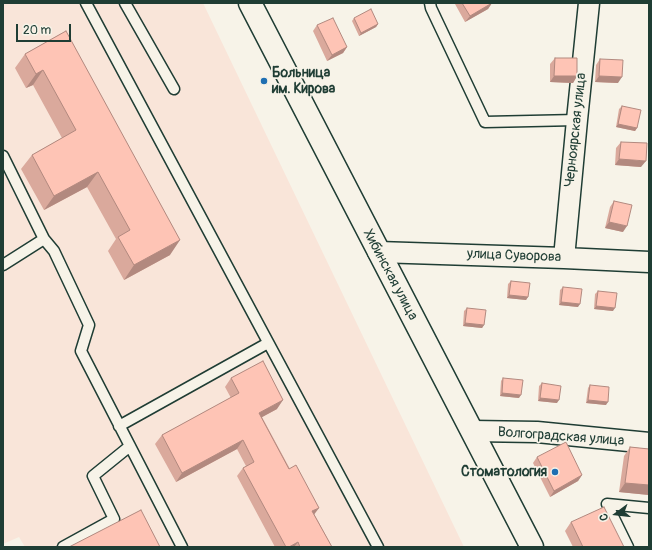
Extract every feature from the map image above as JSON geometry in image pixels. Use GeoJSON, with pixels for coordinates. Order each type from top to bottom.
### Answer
{"type":"FeatureCollection","features":[{"type":"Feature","properties":{"kind":"street","name":"Хибинская улица"},"geometry":{"type":"LineString","coordinates":[[250,3],[532,547]]}},
{"type":"Feature","properties":{"kind":"street","name":"Черноярская улица"},"geometry":{"type":"LineString","coordinates":[[564,258],[589,3]]}},
{"type":"Feature","properties":{"kind":"street","name":"улица Суворова"},"geometry":{"type":"LineString","coordinates":[[378,252],[649,262]]}},
{"type":"Feature","properties":{"kind":"street","name":"Волгоградская улица"},"geometry":{"type":"LineString","coordinates":[[472,431],[537,432],[649,444]]}},
{"type":"Feature","properties":{"kind":"lane"},"geometry":{"type":"LineString","coordinates":[[86,3],[378,547]]}},
{"type":"Feature","properties":{"kind":"lane"},"geometry":{"type":"LineString","coordinates":[[125,3],[174,90]]}},
{"type":"Feature","properties":{"kind":"lane"},"geometry":{"type":"LineString","coordinates":[[430,3],[485,122],[577,120]]}},
{"type":"Feature","properties":{"kind":"lane"},"geometry":{"type":"LineString","coordinates":[[3,156],[44,239],[54,251],[89,325],[81,351],[182,547]]}},
{"type":"Feature","properties":{"kind":"lane"},"geometry":{"type":"LineString","coordinates":[[3,265],[44,239]]}},
{"type":"Feature","properties":{"kind":"lane"},"geometry":{"type":"LineString","coordinates":[[119,426],[268,342]]}},
{"type":"Feature","properties":{"kind":"lane"},"geometry":{"type":"LineString","coordinates":[[63,547],[114,519],[93,476],[130,446]]}},
{"type":"Feature","properties":{"kind":"lane"},"geometry":{"type":"LineString","coordinates":[[628,547],[607,504],[649,508]]}},
{"type":"Feature","properties":{"kind":"shaded area"},"geometry":{"type":"Polygon","coordinates":[[[3,3],[203,3],[464,547],[25,547],[19,537],[3,544],[3,3]]]}},
{"type":"Feature","properties":{"kind":"building"},"geometry":{"type":"Polygon","coordinates":[[[462,3],[492,3],[470,16],[462,3]]]}},
{"type":"Feature","properties":{"kind":"building"},"geometry":{"type":"Polygon","coordinates":[[[371,9],[378,24],[361,33],[354,18],[371,9]]]}},
{"type":"Feature","properties":{"kind":"building"},"geometry":{"type":"Polygon","coordinates":[[[333,18],[347,47],[332,55],[317,25],[333,18]]]}},
{"type":"Feature","properties":{"kind":"building"},"geometry":{"type":"Polygon","coordinates":[[[66,31],[180,240],[134,265],[118,237],[130,230],[98,172],[54,196],[32,155],[76,130],[43,70],[36,74],[25,54],[66,31]]]}},
{"type":"Feature","properties":{"kind":"building"},"geometry":{"type":"Polygon","coordinates":[[[555,58],[577,58],[577,76],[554,76],[555,58]]]}},
{"type":"Feature","properties":{"kind":"building"},"geometry":{"type":"Polygon","coordinates":[[[600,59],[623,60],[622,77],[599,76],[600,59]]]}},
{"type":"Feature","properties":{"kind":"building"},"geometry":{"type":"Polygon","coordinates":[[[622,106],[641,110],[637,128],[618,124],[622,106]]]}},
{"type":"Feature","properties":{"kind":"building"},"geometry":{"type":"Polygon","coordinates":[[[621,142],[647,143],[646,161],[619,159],[621,142]]]}},
{"type":"Feature","properties":{"kind":"building"},"geometry":{"type":"Polygon","coordinates":[[[614,201],[632,205],[627,226],[609,222],[614,201]]]}},
{"type":"Feature","properties":{"kind":"building"},"geometry":{"type":"Polygon","coordinates":[[[511,281],[530,283],[528,297],[509,295],[511,281]]]}},
{"type":"Feature","properties":{"kind":"building"},"geometry":{"type":"Polygon","coordinates":[[[563,287],[582,289],[580,304],[561,302],[563,287]]]}},
{"type":"Feature","properties":{"kind":"building"},"geometry":{"type":"Polygon","coordinates":[[[598,291],[617,293],[615,308],[596,306],[598,291]]]}},
{"type":"Feature","properties":{"kind":"building"},"geometry":{"type":"Polygon","coordinates":[[[467,308],[486,310],[484,325],[465,323],[467,308]]]}},
{"type":"Feature","properties":{"kind":"building"},"geometry":{"type":"Polygon","coordinates":[[[263,361],[283,400],[259,413],[289,469],[296,465],[319,508],[312,511],[332,547],[300,547],[298,542],[286,547],[243,468],[254,462],[243,440],[182,473],[162,435],[239,393],[231,378],[263,361]]]}},
{"type":"Feature","properties":{"kind":"building"},"geometry":{"type":"Polygon","coordinates":[[[503,378],[523,380],[521,395],[502,393],[503,378]]]}},
{"type":"Feature","properties":{"kind":"building"},"geometry":{"type":"Polygon","coordinates":[[[542,383],[561,386],[559,400],[540,398],[542,383]]]}},
{"type":"Feature","properties":{"kind":"building"},"geometry":{"type":"Polygon","coordinates":[[[590,385],[609,387],[608,402],[588,400],[590,385]]]}},
{"type":"Feature","properties":{"kind":"building","name":"Стоматология"},"geometry":{"type":"Polygon","coordinates":[[[566,442],[582,475],[554,491],[537,457],[566,442]]]}},
{"type":"Feature","properties":{"kind":"building"},"geometry":{"type":"Polygon","coordinates":[[[630,447],[649,449],[649,485],[625,483],[630,447]]]}},
{"type":"Feature","properties":{"kind":"building"},"geometry":{"type":"Polygon","coordinates":[[[604,507],[624,547],[583,547],[571,522],[604,507]]]}},
{"type":"Feature","properties":{"kind":"building"},"geometry":{"type":"Polygon","coordinates":[[[141,510],[160,547],[69,547],[141,510]]]}},
{"type":"Feature","properties":{"kind":"place","name":"Больница им. Кирова"},"geometry":{"type":"Point","coordinates":[264,81]}},
{"type":"Feature","properties":{"kind":"place","name":"Стоматология"},"geometry":{"type":"Point","coordinates":[555,472]}}]}
